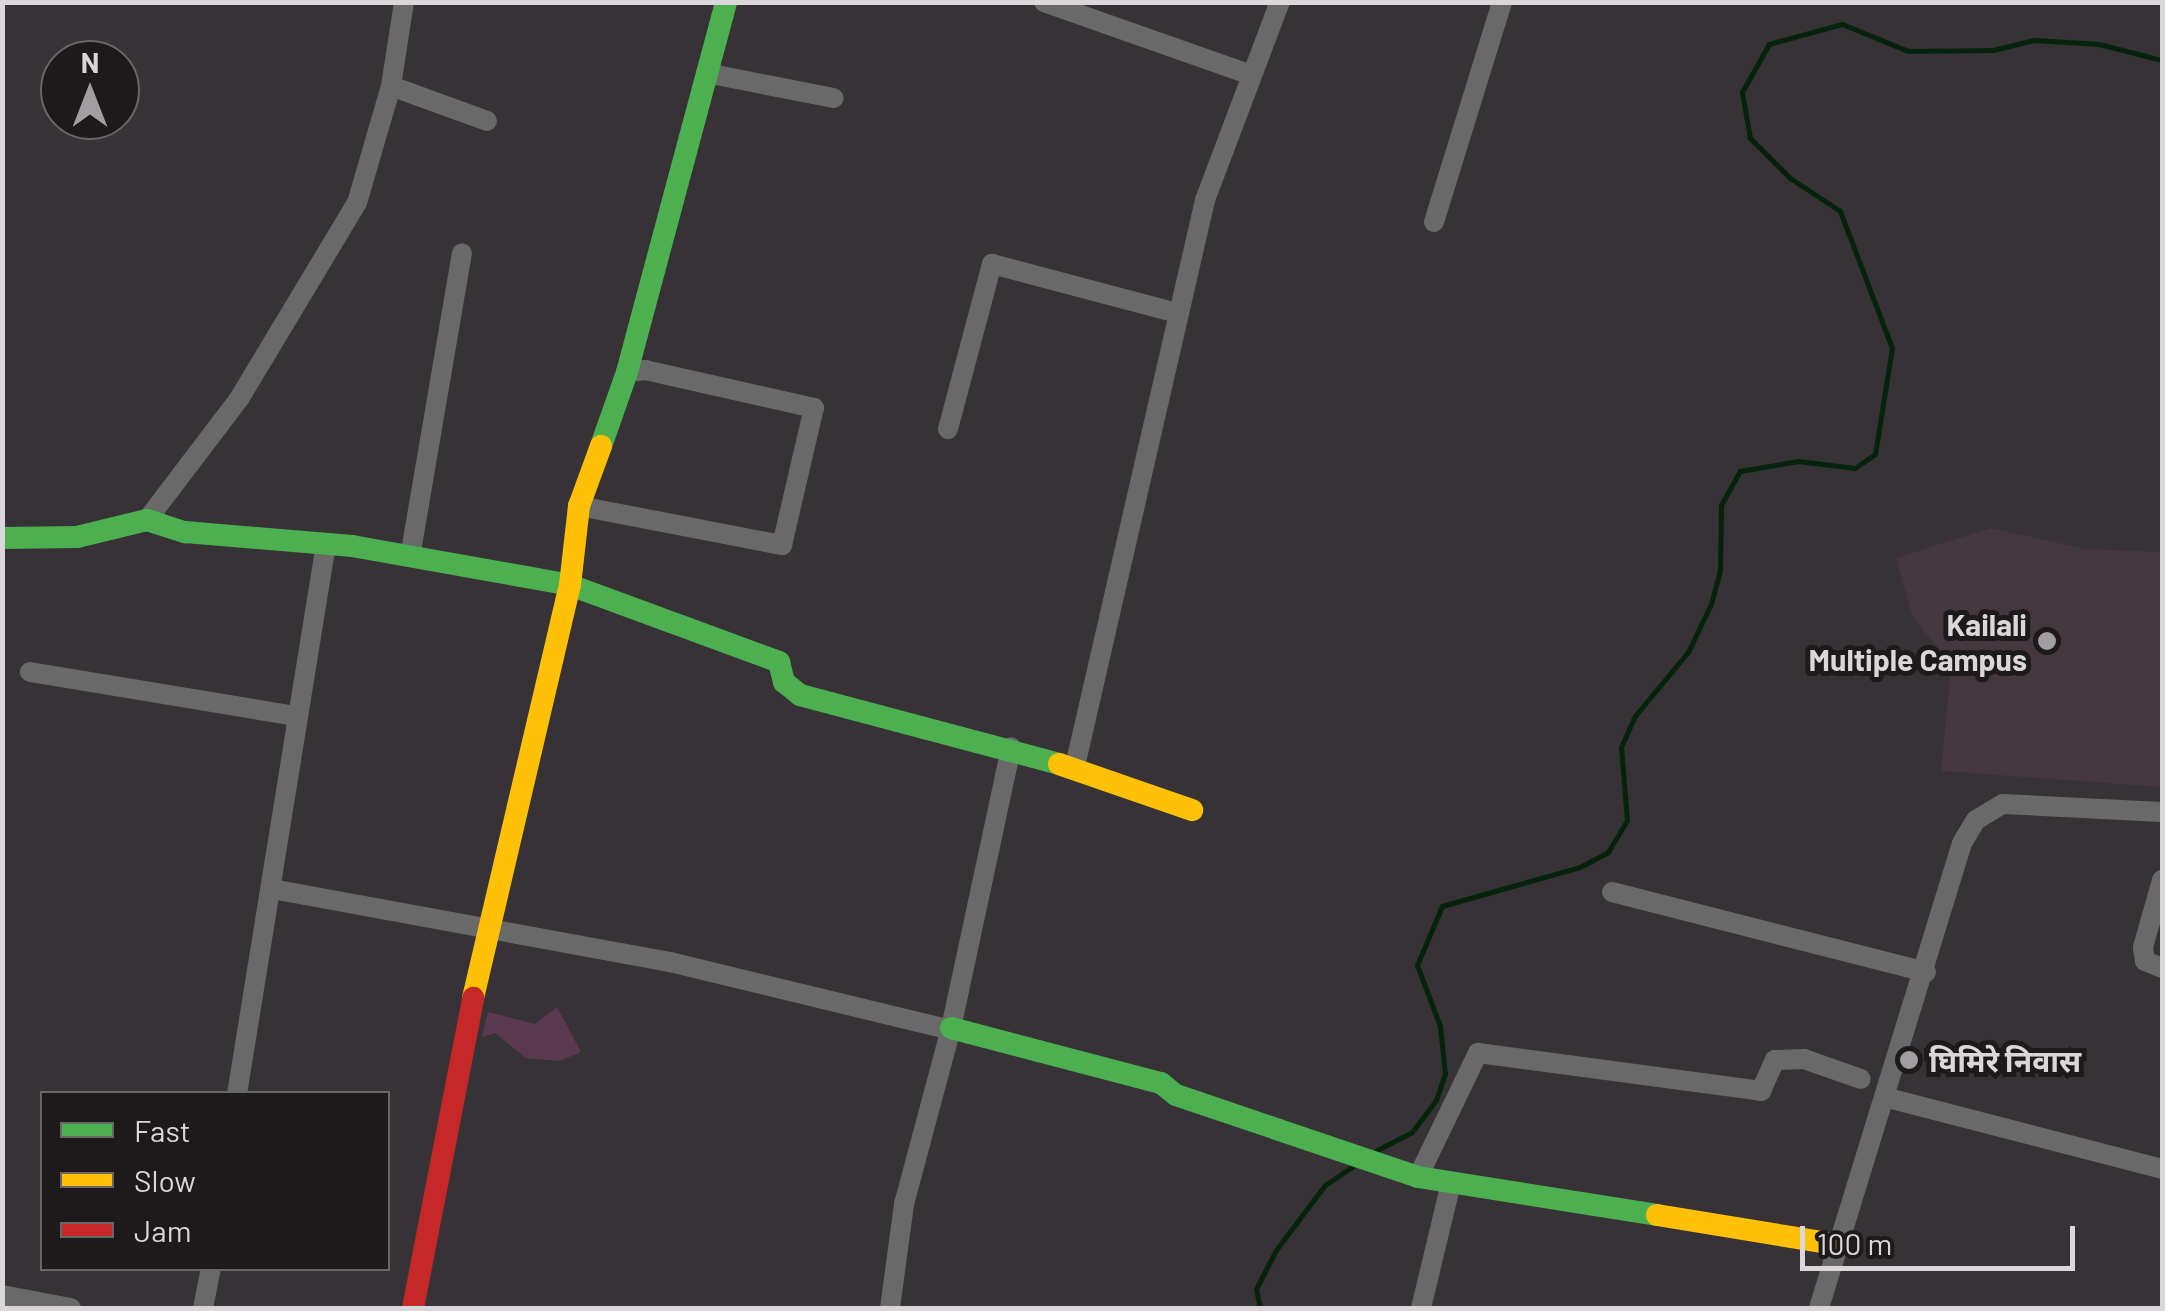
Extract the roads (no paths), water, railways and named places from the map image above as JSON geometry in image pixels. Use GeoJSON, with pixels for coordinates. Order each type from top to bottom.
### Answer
{"type":"FeatureCollection","features":[{"type":"Feature","properties":{"kind":"street"},"geometry":{"type":"LineString","coordinates":[[147,520],[239,398],[357,203],[391,86],[404,2]]}},
{"type":"Feature","properties":{"kind":"street"},"geometry":{"type":"LineString","coordinates":[[413,1308],[485,932],[570,585],[579,506],[627,372],[726,2]]}},
{"type":"Feature","properties":{"kind":"street"},"geometry":{"type":"LineString","coordinates":[[1044,2],[1251,75]]}},
{"type":"Feature","properties":{"kind":"street"},"geometry":{"type":"LineString","coordinates":[[1075,766],[1205,200],[1280,2]]}},
{"type":"Feature","properties":{"kind":"street"},"geometry":{"type":"LineString","coordinates":[[1434,222],[1502,2]]}},
{"type":"Feature","properties":{"kind":"street"},"geometry":{"type":"LineString","coordinates":[[706,73],[834,98]]}},
{"type":"Feature","properties":{"kind":"street"},"geometry":{"type":"LineString","coordinates":[[391,86],[488,121]]}},
{"type":"Feature","properties":{"kind":"street"},"geometry":{"type":"LineString","coordinates":[[410,556],[462,253]]}},
{"type":"Feature","properties":{"kind":"street"},"geometry":{"type":"LineString","coordinates":[[948,429],[992,264],[1178,313]]}},
{"type":"Feature","properties":{"kind":"street"},"geometry":{"type":"LineString","coordinates":[[579,506],[782,545],[814,408],[646,370],[627,372]]}},
{"type":"Feature","properties":{"kind":"street"},"geometry":{"type":"LineString","coordinates":[[2,538],[77,537],[147,520],[185,532],[326,544],[570,585],[779,662],[784,682],[800,695],[1011,747],[1075,766],[1192,810]]}},
{"type":"Feature","properties":{"kind":"street"},"geometry":{"type":"LineString","coordinates":[[238,1091],[326,544]]}},
{"type":"Feature","properties":{"kind":"street"},"geometry":{"type":"LineString","coordinates":[[30,672],[297,716]]}},
{"type":"Feature","properties":{"kind":"street"},"geometry":{"type":"LineString","coordinates":[[890,1308],[904,1204],[949,1028],[1011,747]]}},
{"type":"Feature","properties":{"kind":"street"},"geometry":{"type":"LineString","coordinates":[[1820,1308],[1888,1098],[1962,843],[1976,820],[2004,804],[2162,812]]}},
{"type":"Feature","properties":{"kind":"street"},"geometry":{"type":"LineString","coordinates":[[2162,880],[2143,946],[2145,961],[2162,968]]}},
{"type":"Feature","properties":{"kind":"street"},"geometry":{"type":"LineString","coordinates":[[272,890],[485,932],[670,962],[949,1028],[1161,1083],[1176,1095],[1418,1177],[1841,1245]]}},
{"type":"Feature","properties":{"kind":"street"},"geometry":{"type":"LineString","coordinates":[[1612,892],[1926,972]]}},
{"type":"Feature","properties":{"kind":"street"},"geometry":{"type":"LineString","coordinates":[[1418,1177],[1478,1053],[1761,1091],[1776,1060],[1804,1059],[1861,1079]]}},
{"type":"Feature","properties":{"kind":"street"},"geometry":{"type":"LineString","coordinates":[[1888,1098],[2162,1169]]}},
{"type":"Feature","properties":{"kind":"street"},"geometry":{"type":"LineString","coordinates":[[1421,1308],[1450,1182]]}},
{"type":"Feature","properties":{"kind":"street"},"geometry":{"type":"LineString","coordinates":[[203,1308],[210,1271]]}},
{"type":"Feature","properties":{"kind":"street"},"geometry":{"type":"LineString","coordinates":[[2,1296],[71,1308]]}},
{"type":"Feature","properties":{"kind":"waterway"},"geometry":{"type":"LineString","coordinates":[[1377,1150],[1412,1132],[1436,1100],[1445,1074],[1440,1026],[1417,965],[1442,906],[1580,867],[1608,852],[1627,820],[1621,747],[1635,716],[1688,652],[1711,604],[1720,571],[1721,505],[1740,471],[1798,461],[1855,468],[1875,454],[1892,348],[1840,211],[1790,178],[1750,138],[1742,92],[1769,44],[1842,24],[1908,51],[1993,50],[2034,40],[2099,44],[2162,60]]}},
{"type":"Feature","properties":{"kind":"waterway"},"geometry":{"type":"LineString","coordinates":[[1260,1308],[1256,1289],[1276,1250],[1325,1185],[1355,1165]]}},
{"type":"Feature","properties":{"kind":"place","name":"Kailali Multiple Campus"},"geometry":{"type":"Point","coordinates":[2047,641]}},
{"type":"Feature","properties":{"kind":"place","name":"घिमिरे निवास"},"geometry":{"type":"Point","coordinates":[1909,1060]}}]}
